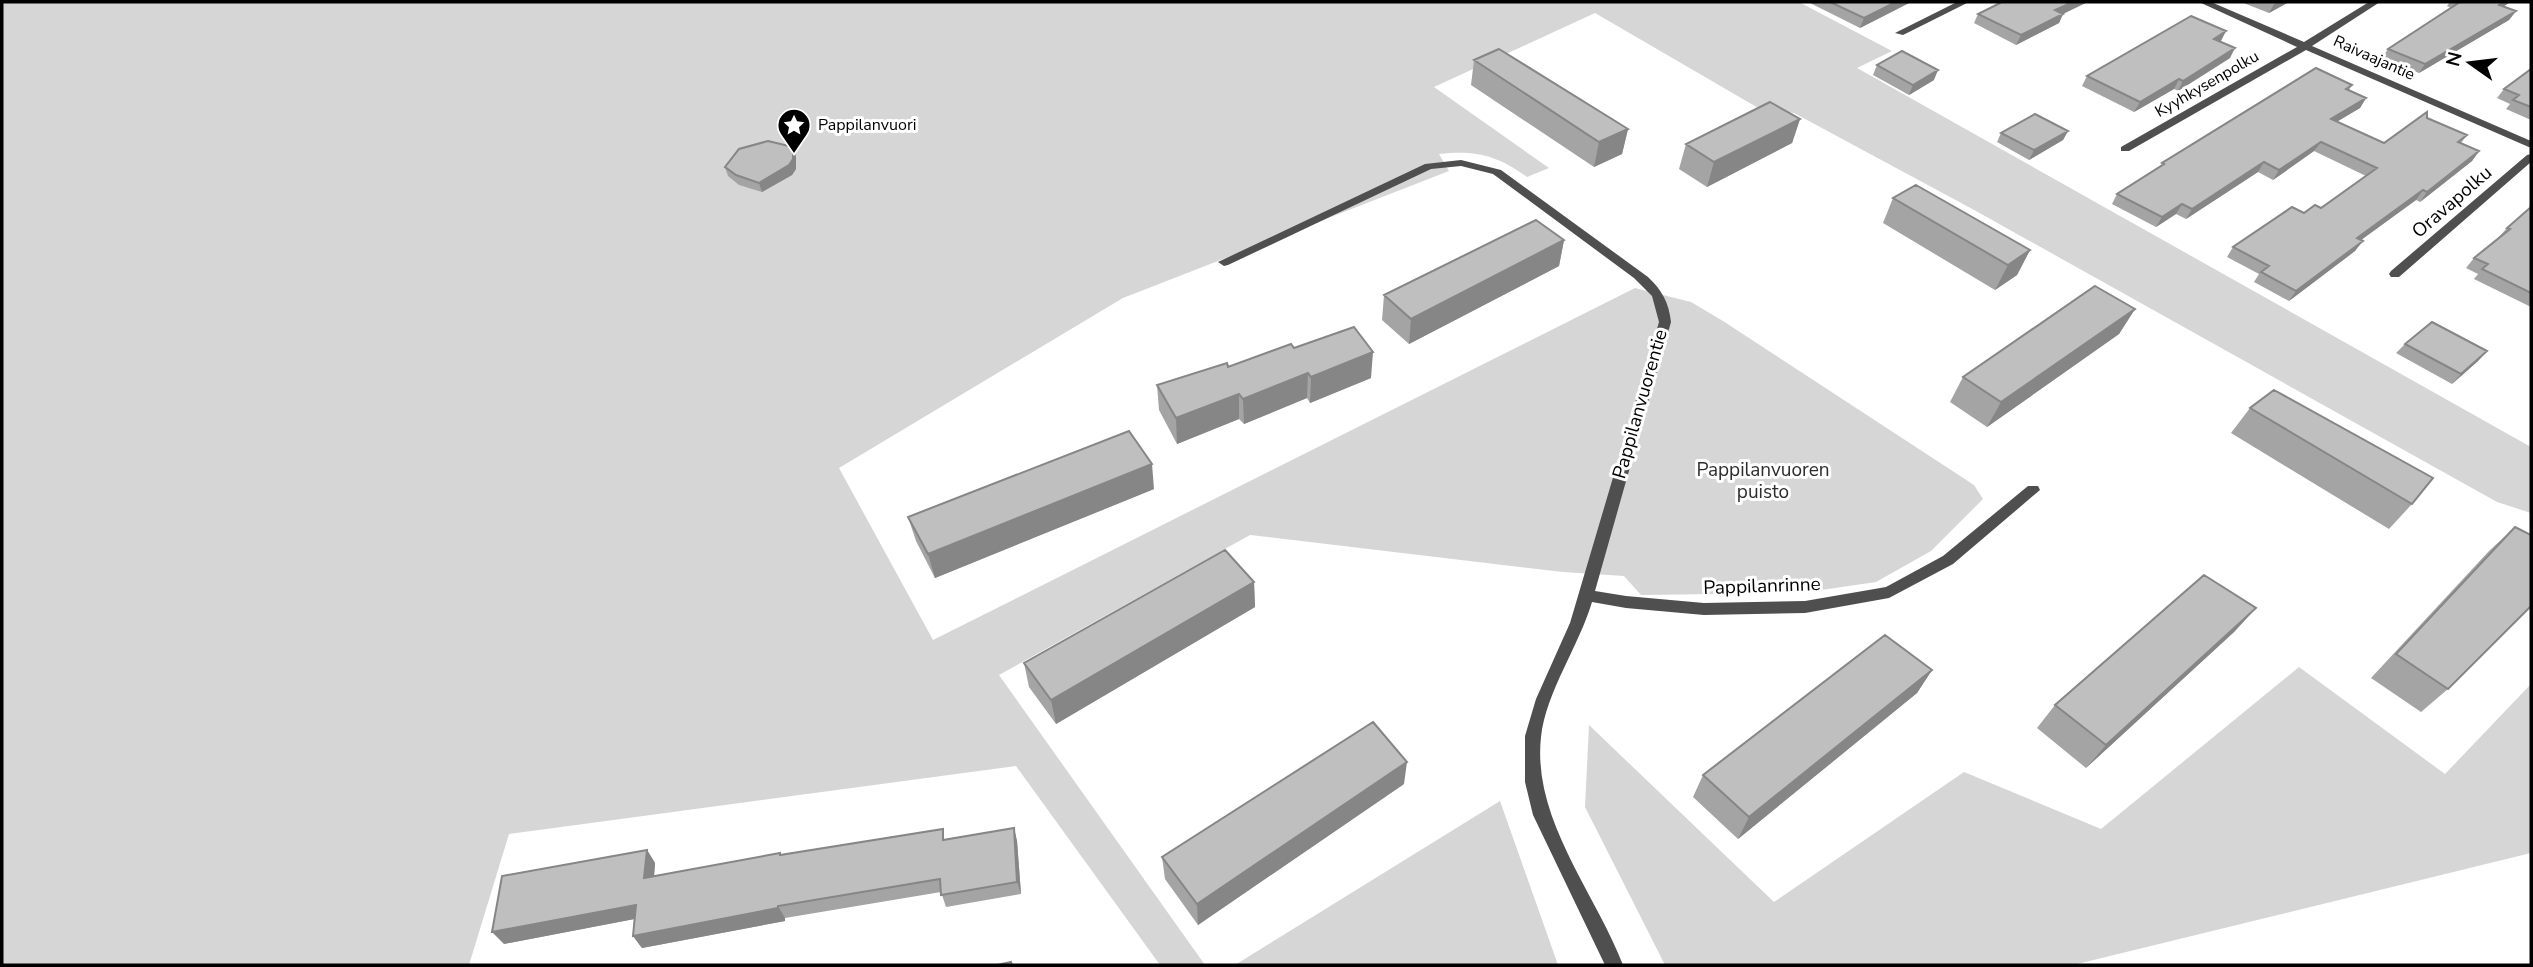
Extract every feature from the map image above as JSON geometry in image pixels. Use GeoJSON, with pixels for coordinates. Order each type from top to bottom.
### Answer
{"type":"FeatureCollection","features":[{"type":"Feature","properties":{"kind":"street"},"geometry":{"type":"LineString","coordinates":[[1900,33],[1964,2]]}},
{"type":"Feature","properties":{"kind":"street","name":"Raivaajantie"},"geometry":{"type":"LineString","coordinates":[[2204,2],[2531,145]]}},
{"type":"Feature","properties":{"kind":"street","name":"Kyyhkysenpolku"},"geometry":{"type":"LineString","coordinates":[[2125,149],[2375,2]]}},
{"type":"Feature","properties":{"kind":"street","name":"Oravapolku"},"geometry":{"type":"LineString","coordinates":[[2395,274],[2531,157]]}},
{"type":"Feature","properties":{"kind":"street","name":"Pappilanvuorentie"},"geometry":{"type":"LineString","coordinates":[[1224,262],[1429,166],[1461,163],[1497,172],[1652,286],[1664,305],[1665,322],[1596,553],[1578,623],[1544,699],[1533,736],[1531,760],[1533,782],[1542,815],[1614,965]]}},
{"type":"Feature","properties":{"kind":"street","name":"Pappilanrinne"},"geometry":{"type":"LineString","coordinates":[[1586,595],[1626,602],[1704,608],[1805,607],[1889,592],[1948,560],[2033,490]]}},
{"type":"Feature","properties":{"kind":"street","name":"Pappilanvuorentie"},"geometry":{"type":"LineString","coordinates":[[1602,943],[1603,965]]}},
{"type":"Feature","properties":{"kind":"green space","name":"Pappilanvuoren puisto"},"geometry":{"type":"Polygon","coordinates":[[[2,2],[1799,2],[1892,51],[1857,68],[2531,447],[2531,513],[2497,502],[1976,211],[1794,113],[1760,109],[1595,13],[1434,87],[1549,168],[1527,177],[1506,164],[1485,156],[1439,154],[1449,171],[1123,298],[839,468],[933,640],[1635,288],[1691,302],[1974,485],[1983,499],[1931,551],[1876,582],[1801,593],[1641,595],[1624,576],[1563,572],[1250,535],[999,675],[1205,965],[1160,965],[1016,766],[509,834],[469,965],[2,965],[2,2]]]}},
{"type":"Feature","properties":{"kind":"green space"},"geometry":{"type":"Polygon","coordinates":[[[2299,667],[2445,774],[2531,684],[2531,853],[2073,965],[1665,965],[1585,807],[1589,725],[1774,902],[1964,772],[2101,829],[2299,667]]]}},
{"type":"Feature","properties":{"kind":"green space"},"geometry":{"type":"Polygon","coordinates":[[[1500,801],[1558,965],[1235,965],[1500,801]]]}},
{"type":"Feature","properties":{"kind":"building"},"geometry":{"type":"Polygon","coordinates":[[[1830,2],[1896,2],[1864,18],[1830,2]]]}},
{"type":"Feature","properties":{"kind":"building"},"geometry":{"type":"Polygon","coordinates":[[[2002,2],[2073,2],[2055,10],[2063,14],[2021,35],[1978,14],[2002,2]]]}},
{"type":"Feature","properties":{"kind":"building"},"geometry":{"type":"Polygon","coordinates":[[[2460,2],[2503,2],[2499,5],[2516,11],[2425,64],[2388,49],[2460,2]]]}},
{"type":"Feature","properties":{"kind":"building"},"geometry":{"type":"Polygon","coordinates":[[[2191,16],[2226,31],[2214,39],[2235,48],[2183,81],[2179,79],[2140,102],[2087,76],[2191,16]]]}},
{"type":"Feature","properties":{"kind":"building"},"geometry":{"type":"Polygon","coordinates":[[[1499,49],[1628,129],[1599,142],[1474,60],[1499,49]]]}},
{"type":"Feature","properties":{"kind":"building"},"geometry":{"type":"Polygon","coordinates":[[[1902,51],[1938,70],[1913,85],[1877,65],[1902,51]]]}},
{"type":"Feature","properties":{"kind":"building"},"geometry":{"type":"Polygon","coordinates":[[[2316,68],[2352,85],[2346,89],[2366,98],[2331,119],[2384,143],[2427,112],[2427,118],[2467,135],[2458,142],[2479,151],[2427,192],[2423,190],[2357,238],[2363,241],[2296,291],[2261,272],[2269,266],[2233,247],[2292,207],[2304,213],[2315,205],[2321,208],[2377,168],[2321,142],[2279,170],[2264,162],[2192,209],[2182,204],[2162,217],[2117,194],[2164,164],[2162,163],[2316,68]]]}},
{"type":"Feature","properties":{"kind":"building"},"geometry":{"type":"Polygon","coordinates":[[[2531,69],[2531,107],[2513,100],[2519,95],[2504,89],[2531,69]]]}},
{"type":"Feature","properties":{"kind":"building"},"geometry":{"type":"Polygon","coordinates":[[[1770,102],[1800,119],[1714,162],[1686,144],[1770,102]]]}},
{"type":"Feature","properties":{"kind":"building"},"geometry":{"type":"Polygon","coordinates":[[[2035,114],[2068,131],[2034,150],[2001,133],[2035,114]]]}},
{"type":"Feature","properties":{"kind":"building"},"geometry":{"type":"Polygon","coordinates":[[[768,141],[793,147],[793,159],[789,165],[759,183],[736,175],[725,167],[739,149],[768,141]]]}},
{"type":"Feature","properties":{"kind":"building"},"geometry":{"type":"Polygon","coordinates":[[[1916,185],[2030,250],[2008,265],[1893,198],[1916,185]]]}},
{"type":"Feature","properties":{"kind":"building"},"geometry":{"type":"Polygon","coordinates":[[[2531,207],[2531,293],[2482,269],[2488,264],[2474,258],[2510,229],[2507,228],[2531,207]]]}},
{"type":"Feature","properties":{"kind":"building"},"geometry":{"type":"Polygon","coordinates":[[[1536,220],[1564,240],[1411,319],[1384,295],[1536,220]]]}},
{"type":"Feature","properties":{"kind":"building"},"geometry":{"type":"Polygon","coordinates":[[[2095,286],[2135,309],[2001,402],[1963,377],[2095,286]]]}},
{"type":"Feature","properties":{"kind":"building"},"geometry":{"type":"Polygon","coordinates":[[[2432,322],[2487,351],[2461,374],[2405,344],[2432,322]]]}},
{"type":"Feature","properties":{"kind":"building"},"geometry":{"type":"Polygon","coordinates":[[[1354,327],[1373,352],[1311,377],[1308,373],[1243,399],[1239,394],[1176,418],[1157,385],[1227,363],[1228,367],[1291,344],[1294,348],[1354,327]]]}},
{"type":"Feature","properties":{"kind":"building"},"geometry":{"type":"Polygon","coordinates":[[[2274,390],[2433,478],[2412,504],[2250,408],[2274,390]]]}},
{"type":"Feature","properties":{"kind":"building"},"geometry":{"type":"Polygon","coordinates":[[[1129,431],[1152,464],[928,554],[908,517],[1129,431]]]}},
{"type":"Feature","properties":{"kind":"building"},"geometry":{"type":"Polygon","coordinates":[[[2515,527],[2531,535],[2531,606],[2448,689],[2396,654],[2515,527]]]}},
{"type":"Feature","properties":{"kind":"building"},"geometry":{"type":"Polygon","coordinates":[[[1225,550],[1254,582],[1051,700],[1024,663],[1225,550]]]}},
{"type":"Feature","properties":{"kind":"building"},"geometry":{"type":"Polygon","coordinates":[[[2204,575],[2256,608],[2106,745],[2055,705],[2204,575]]]}},
{"type":"Feature","properties":{"kind":"building"},"geometry":{"type":"Polygon","coordinates":[[[1885,635],[1932,670],[1749,817],[1703,775],[1885,635]]]}},
{"type":"Feature","properties":{"kind":"building"},"geometry":{"type":"Polygon","coordinates":[[[1373,722],[1407,762],[1197,904],[1162,857],[1373,722]]]}},
{"type":"Feature","properties":{"kind":"building"},"geometry":{"type":"Polygon","coordinates":[[[1014,828],[1017,882],[941,895],[940,879],[778,906],[633,936],[636,905],[492,932],[502,876],[647,850],[644,878],[780,853],[943,829],[943,840],[1014,828]]]}},
{"type":"Feature","properties":{"kind":"place","name":"Pappilanvuori"},"geometry":{"type":"Point","coordinates":[794,155]}}]}
